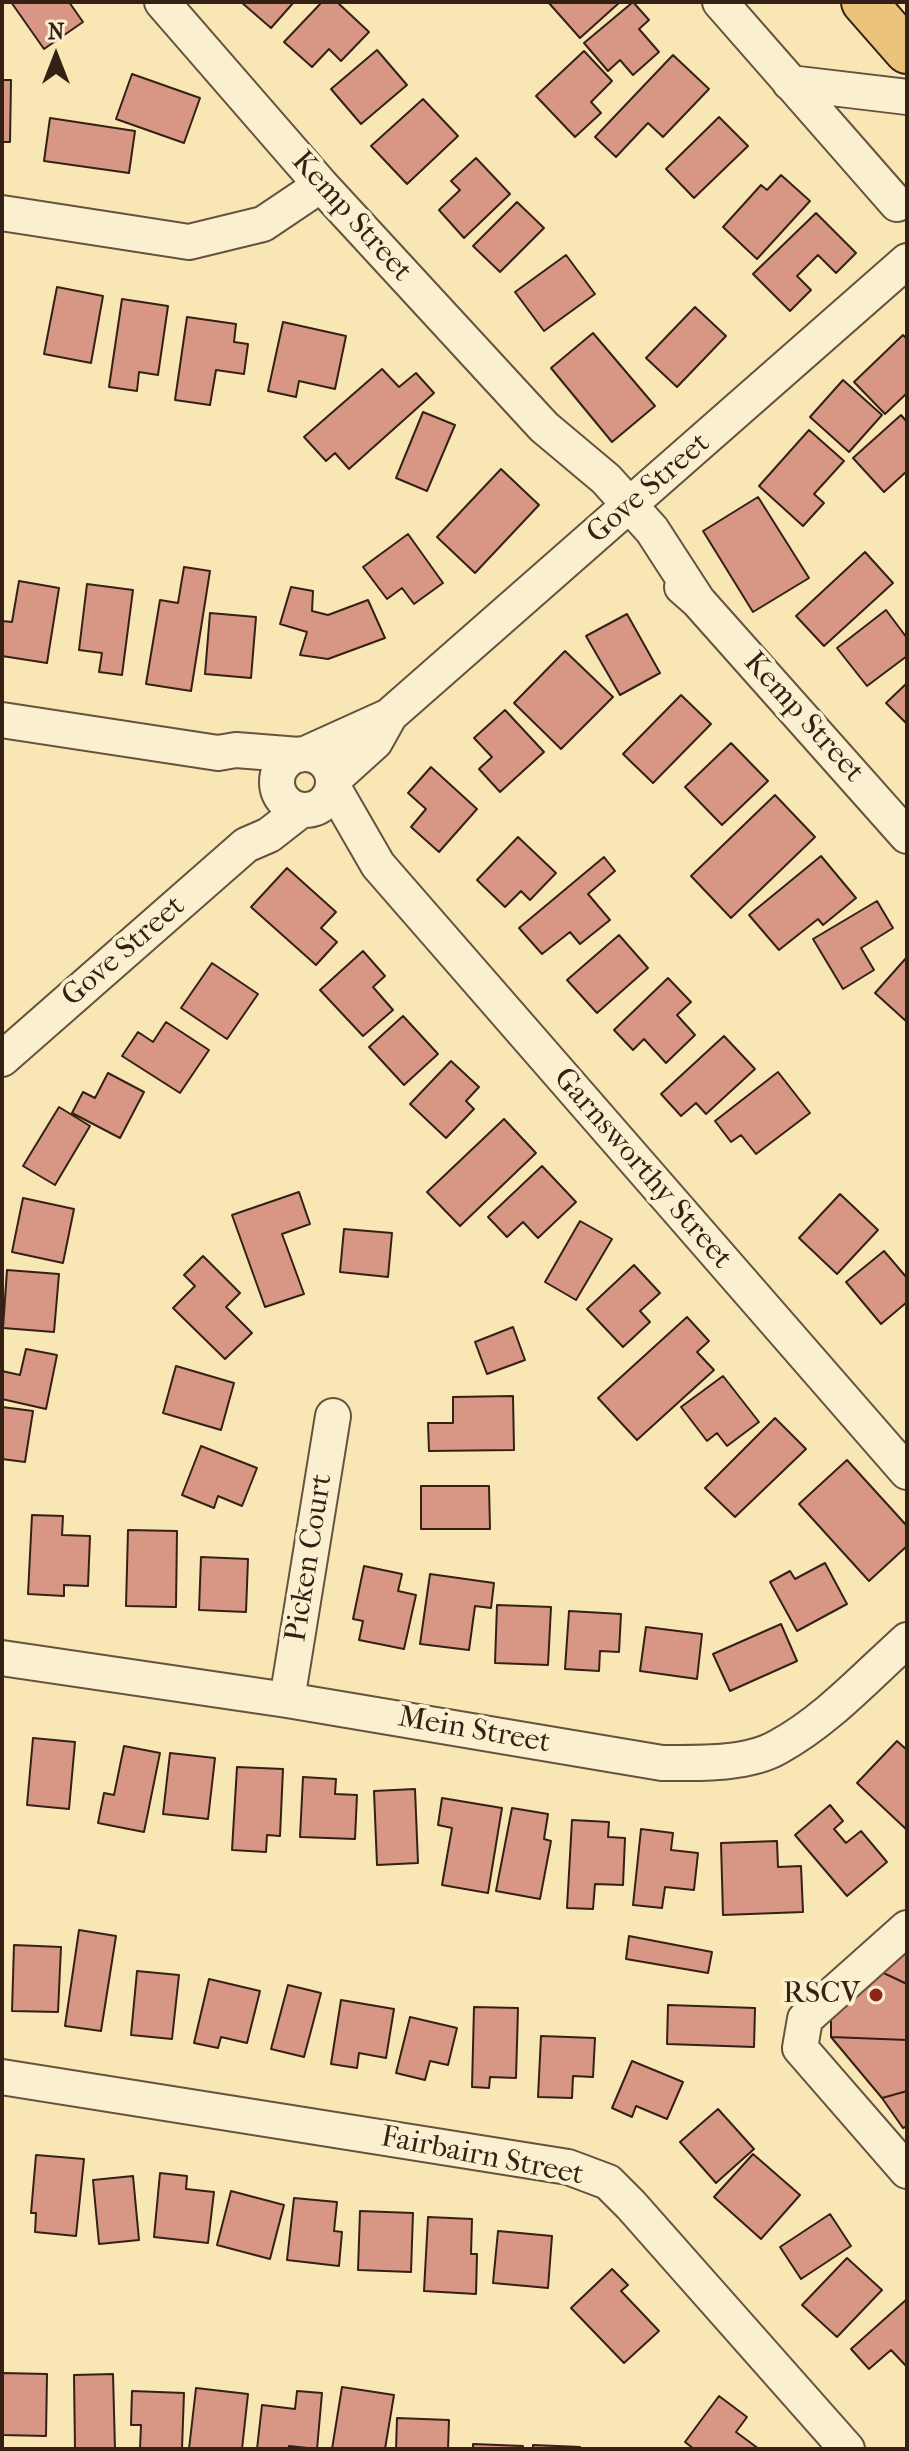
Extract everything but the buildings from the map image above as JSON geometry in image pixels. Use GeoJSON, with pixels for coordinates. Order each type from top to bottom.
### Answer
{"type":"FeatureCollection","features":[{"type":"Feature","properties":{"kind":"highway"},"geometry":{"type":"LineString","coordinates":[[864,2],[907,51]]}},
{"type":"Feature","properties":{"kind":"street","name":"Kemp Street"},"geometry":{"type":"LineString","coordinates":[[162,2],[321,185],[544,427],[589,494],[652,530],[698,601],[907,836]]}},
{"type":"Feature","properties":{"kind":"street"},"geometry":{"type":"LineString","coordinates":[[720,2],[897,204]]}},
{"type":"Feature","properties":{"kind":"street"},"geometry":{"type":"LineString","coordinates":[[790,83],[907,97]]}},
{"type":"Feature","properties":{"kind":"street"},"geometry":{"type":"LineString","coordinates":[[2,213],[189,242],[263,224],[321,185]]}},
{"type":"Feature","properties":{"kind":"street","name":"Gove Street"},"geometry":{"type":"LineString","coordinates":[[302,755],[389,716],[907,261]]}},
{"type":"Feature","properties":{"kind":"street","name":"Gove Street"},"geometry":{"type":"LineString","coordinates":[[333,783],[375,742],[389,716]]}},
{"type":"Feature","properties":{"kind":"street"},"geometry":{"type":"LineString","coordinates":[[2,720],[218,753],[236,750],[302,755],[321,759],[327,765],[333,783],[322,804],[290,799],[281,768],[287,761],[302,755]]}},
{"type":"Feature","properties":{"kind":"street","name":"Garnsworthy Street"},"geometry":{"type":"LineString","coordinates":[[218,753],[263,774],[290,799],[330,826],[378,865],[907,1472]]}},
{"type":"Feature","properties":{"kind":"street","name":"Garnsworthy Street"},"geometry":{"type":"LineString","coordinates":[[333,783],[378,865]]}},
{"type":"Feature","properties":{"kind":"street","name":"Gove Street"},"geometry":{"type":"LineString","coordinates":[[2,1059],[246,845],[269,835],[290,799]]}},
{"type":"Feature","properties":{"kind":"street","name":"Picken Court"},"geometry":{"type":"LineString","coordinates":[[287,1700],[333,1416]]}},
{"type":"Feature","properties":{"kind":"street","name":"Mein Street"},"geometry":{"type":"LineString","coordinates":[[2,1658],[287,1700],[662,1763],[720,1763],[776,1749],[818,1720],[907,1640]]}},
{"type":"Feature","properties":{"kind":"street"},"geometry":{"type":"LineString","coordinates":[[907,1928],[805,2019],[800,2048],[907,2171]]}},
{"type":"Feature","properties":{"kind":"street","name":"Fairbairn Street"},"geometry":{"type":"LineString","coordinates":[[2,2077],[568,2167],[608,2182],[847,2449]]}},
{"type":"Feature","properties":{"kind":"place","name":"RSCV"},"geometry":{"type":"Point","coordinates":[876,1995]}}]}
